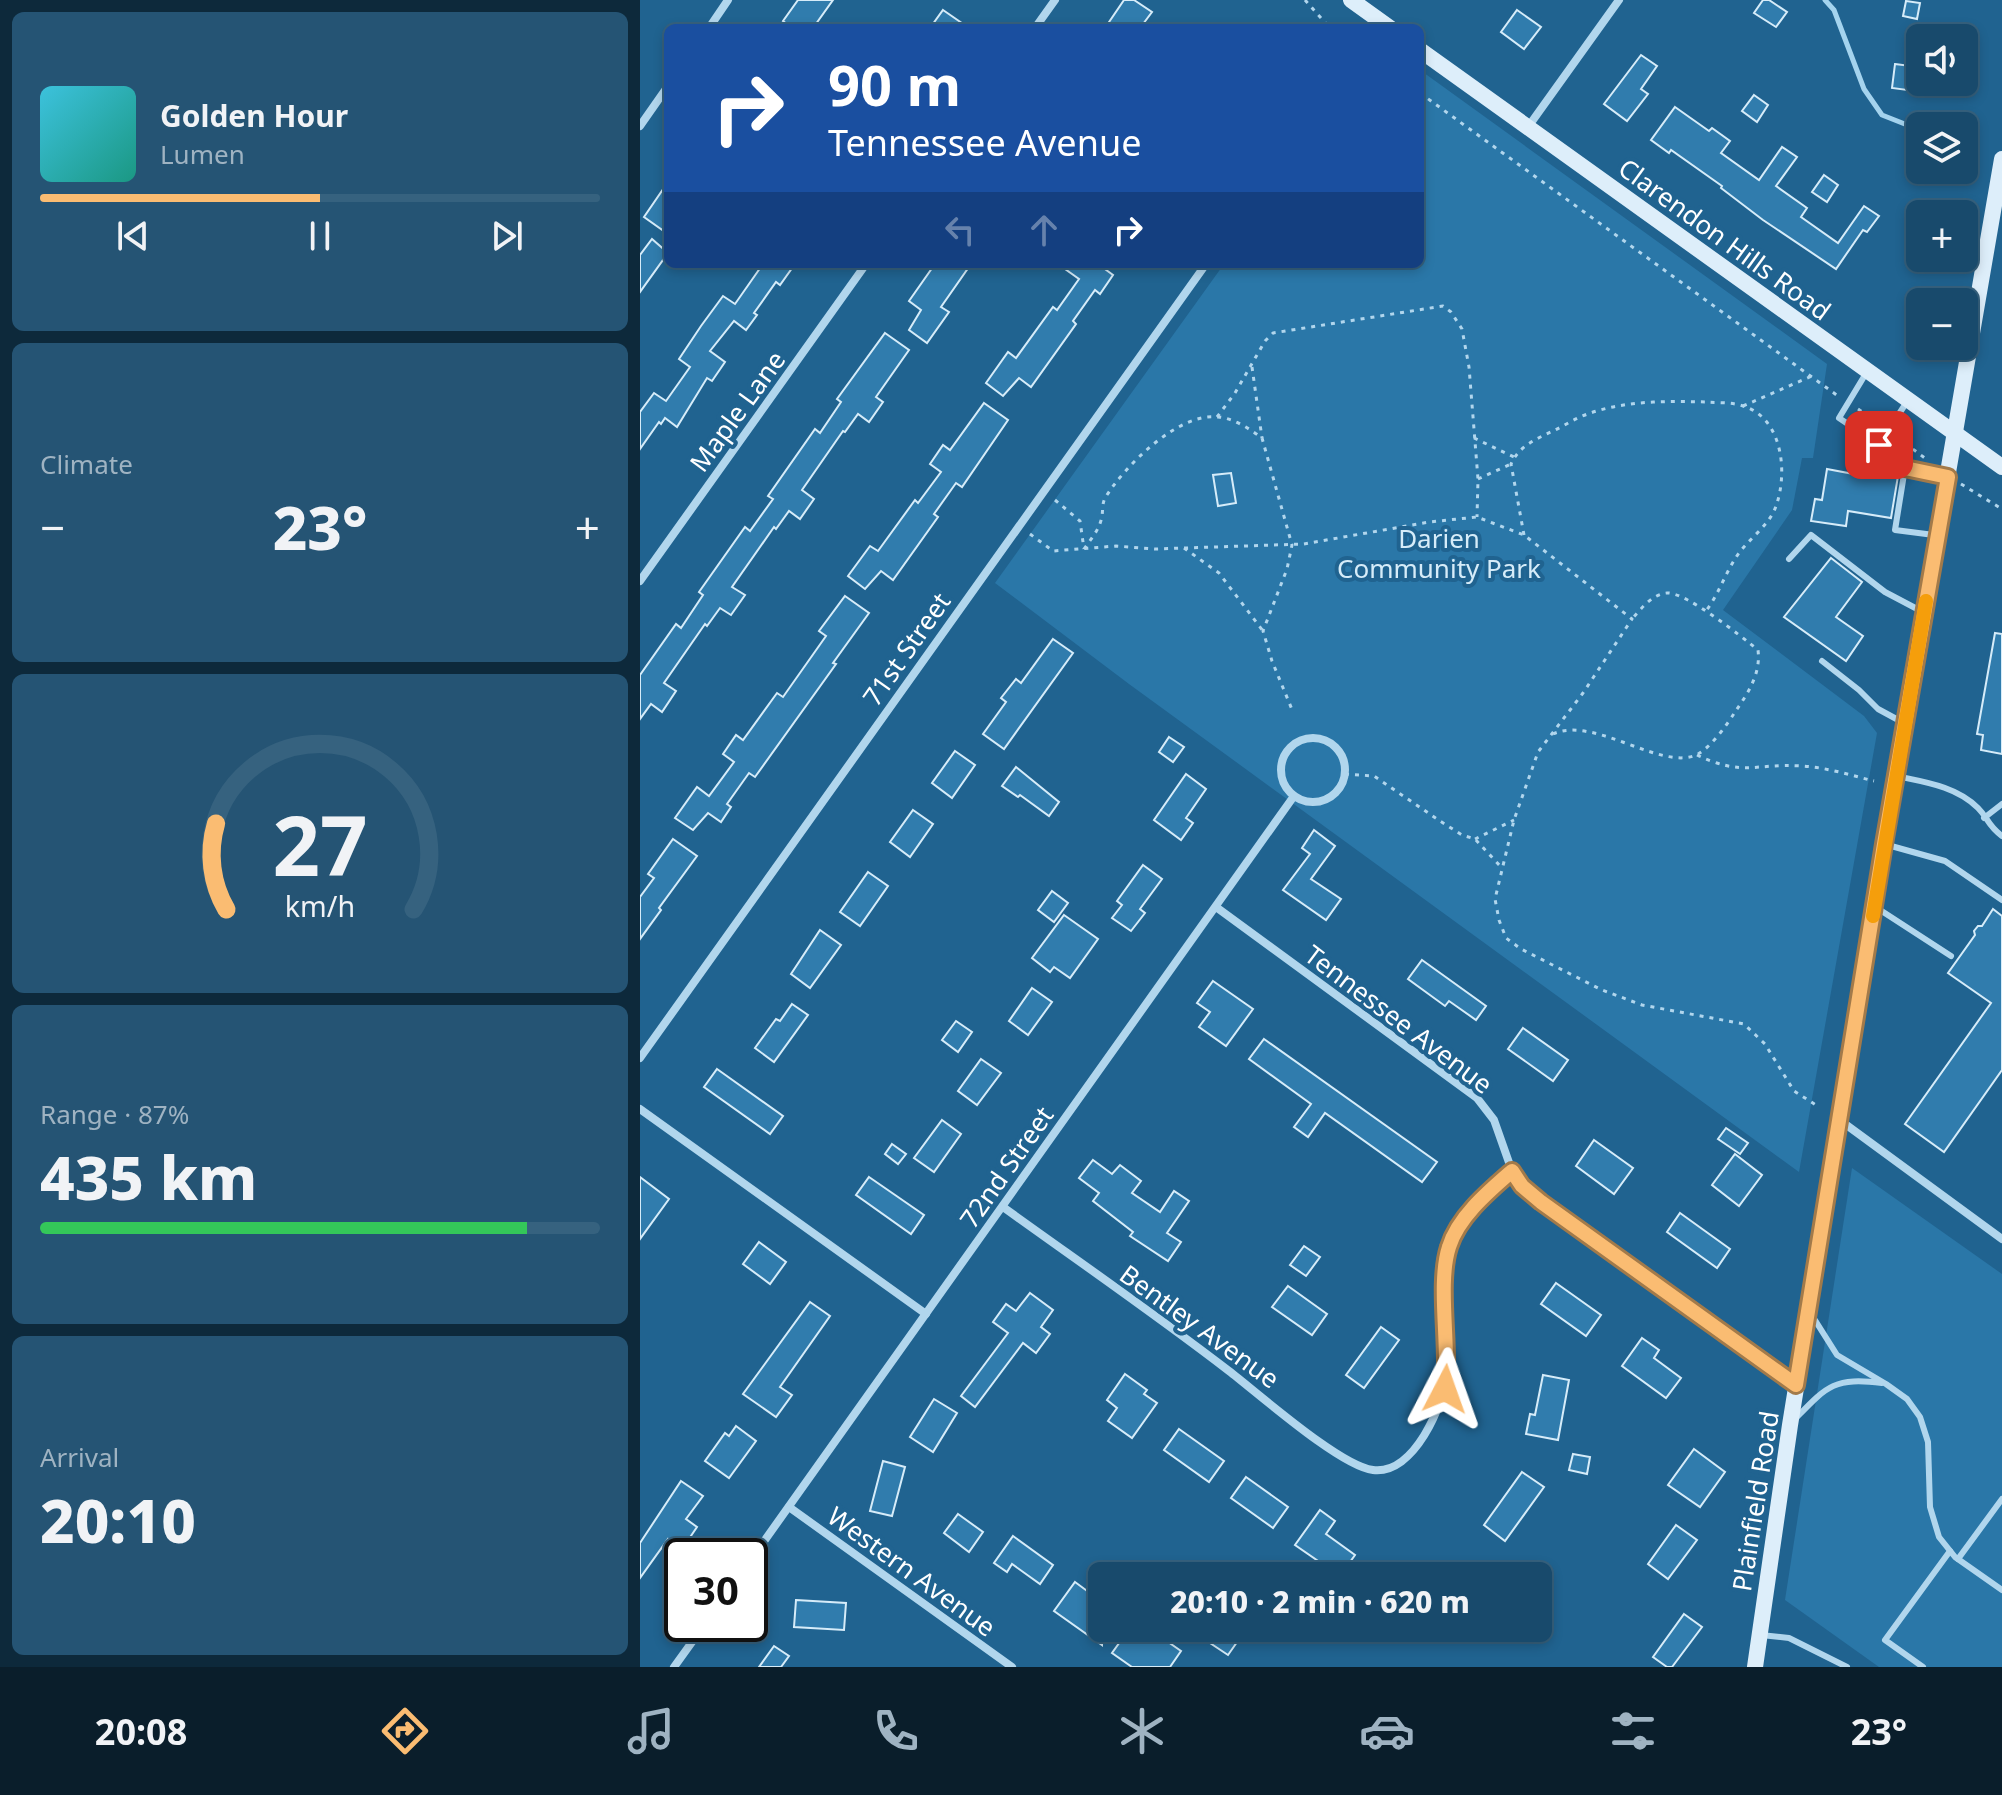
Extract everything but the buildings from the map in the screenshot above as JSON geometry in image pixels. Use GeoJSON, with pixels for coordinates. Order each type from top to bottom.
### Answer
{"type":"FeatureCollection","features":[{"type":"Feature","properties":{"kind":"main road"},"geometry":{"type":"LineString","coordinates":[[1351,0],[1380,24]]}},
{"type":"Feature","properties":{"kind":"main road","name":"Clarendon Hills Road"},"geometry":{"type":"LineString","coordinates":[[1424,53],[2002,467]]}},
{"type":"Feature","properties":{"kind":"main road","name":"Plainfield Road"},"geometry":{"type":"LineString","coordinates":[[1755,1667],[1796,1385],[1884,844],[2002,159]]}},
{"type":"Feature","properties":{"kind":"street"},"geometry":{"type":"LineString","coordinates":[[712,24],[728,0]]}},
{"type":"Feature","properties":{"kind":"street"},"geometry":{"type":"LineString","coordinates":[[1038,24],[1055,0]]}},
{"type":"Feature","properties":{"kind":"street"},"geometry":{"type":"LineString","coordinates":[[1528,127],[1619,0]]}},
{"type":"Feature","properties":{"kind":"street"},"geometry":{"type":"LineString","coordinates":[[640,126],[664,92]]}},
{"type":"Feature","properties":{"kind":"street","name":"Maple Lane"},"geometry":{"type":"LineString","coordinates":[[640,581],[863,268]]}},
{"type":"Feature","properties":{"kind":"street","name":"71st Street"},"geometry":{"type":"LineString","coordinates":[[640,1058],[1203,268]]}},
{"type":"Feature","properties":{"kind":"street"},"geometry":{"type":"LineString","coordinates":[[1304,739],[1324,740],[1340,753],[1345,774],[1335,793],[1326,800],[1304,801],[1287,789],[1281,770],[1288,751],[1304,739]]}},
{"type":"Feature","properties":{"kind":"street","name":"72nd Street"},"geometry":{"type":"LineString","coordinates":[[767,1538],[1294,796]]}},
{"type":"Feature","properties":{"kind":"street","name":"Tennessee Avenue"},"geometry":{"type":"LineString","coordinates":[[1216,907],[1477,1098],[1494,1120],[1512,1171],[1522,1186],[1541,1202],[1796,1385]]}},
{"type":"Feature","properties":{"kind":"street"},"geometry":{"type":"LineString","coordinates":[[640,1109],[926,1314]]}},
{"type":"Feature","properties":{"kind":"street"},"geometry":{"type":"LineString","coordinates":[[1841,1121],[2002,1239]]}},
{"type":"Feature","properties":{"kind":"street","name":"Bentley Avenue"},"geometry":{"type":"LineString","coordinates":[[1003,1207],[1214,1360],[1330,1449],[1354,1465],[1375,1471],[1395,1466],[1412,1452],[1440,1405],[1447,1371],[1445,1282],[1449,1247],[1473,1210],[1512,1171]]}},
{"type":"Feature","properties":{"kind":"street","name":"Western Avenue"},"geometry":{"type":"LineString","coordinates":[[789,1507],[1012,1667]]}},
{"type":"Feature","properties":{"kind":"street"},"geometry":{"type":"LineString","coordinates":[[674,1667],[692,1642]]}},
{"type":"Feature","properties":{"kind":"lane"},"geometry":{"type":"LineString","coordinates":[[1868,370],[1839,418],[1879,445],[1905,468],[1948,477]]}},
{"type":"Feature","properties":{"kind":"lane"},"geometry":{"type":"LineString","coordinates":[[1879,445],[1909,400]]}},
{"type":"Feature","properties":{"kind":"lane"},"geometry":{"type":"LineString","coordinates":[[1905,468],[1895,530],[1937,535]]}},
{"type":"Feature","properties":{"kind":"lane"},"geometry":{"type":"LineString","coordinates":[[1789,559],[1811,535],[1885,592],[1924,613]]}},
{"type":"Feature","properties":{"kind":"lane"},"geometry":{"type":"LineString","coordinates":[[1822,661],[1878,709],[1905,723]]}},
{"type":"Feature","properties":{"kind":"lane"},"geometry":{"type":"LineString","coordinates":[[1896,776],[1941,786],[1965,798],[1980,810],[1989,827],[2002,836]]}},
{"type":"Feature","properties":{"kind":"lane"},"geometry":{"type":"LineString","coordinates":[[1984,818],[2002,804]]}},
{"type":"Feature","properties":{"kind":"lane"},"geometry":{"type":"LineString","coordinates":[[1884,844],[1945,861],[2002,900]]}},
{"type":"Feature","properties":{"kind":"lane"},"geometry":{"type":"LineString","coordinates":[[1874,906],[1951,956]]}},
{"type":"Feature","properties":{"kind":"lane"},"geometry":{"type":"LineString","coordinates":[[1809,1310],[1837,1355],[1907,1399],[1920,1417],[1928,1442],[1930,1507],[1939,1537],[1958,1559],[2001,1587]]}},
{"type":"Feature","properties":{"kind":"lane"},"geometry":{"type":"LineString","coordinates":[[1790,1425],[1823,1391],[1841,1382],[1859,1380],[1886,1384]]}},
{"type":"Feature","properties":{"kind":"lane"},"geometry":{"type":"LineString","coordinates":[[1958,1559],[2002,1499]]}},
{"type":"Feature","properties":{"kind":"lane"},"geometry":{"type":"LineString","coordinates":[[1923,1667],[1885,1640],[1950,1551]]}},
{"type":"Feature","properties":{"kind":"lane"},"geometry":{"type":"LineString","coordinates":[[1759,1635],[1789,1638],[1847,1667]]}},
{"type":"Feature","properties":{"kind":"lane"},"geometry":{"type":"LineString","coordinates":[[1827,1657],[1831,1667]]}},
{"type":"Feature","properties":{"kind":"path"},"geometry":{"type":"LineString","coordinates":[[1305,0],[1326,24]]}},
{"type":"Feature","properties":{"kind":"path"},"geometry":{"type":"LineString","coordinates":[[1424,96],[1922,456]]}},
{"type":"Feature","properties":{"kind":"path"},"geometry":{"type":"LineString","coordinates":[[1217,417],[1273,333],[1443,306],[1462,329],[1469,367],[1478,479],[1477,517]]}},
{"type":"Feature","properties":{"kind":"path"},"geometry":{"type":"LineString","coordinates":[[1252,365],[1262,438],[1292,545],[1287,569],[1263,631]]}},
{"type":"Feature","properties":{"kind":"path"},"geometry":{"type":"LineString","coordinates":[[1524,535],[1511,464],[1532,440],[1581,416],[1638,403],[1676,401],[1743,406],[1812,376]]}},
{"type":"Feature","properties":{"kind":"path"},"geometry":{"type":"LineString","coordinates":[[1705,612],[1715,600],[1737,556],[1775,510],[1780,493],[1780,453],[1775,436],[1763,420],[1743,406]]}},
{"type":"Feature","properties":{"kind":"path"},"geometry":{"type":"LineString","coordinates":[[1084,549],[1102,518],[1104,500],[1139,454],[1169,432],[1202,418],[1217,417],[1235,422],[1262,438]]}},
{"type":"Feature","properties":{"kind":"path"},"geometry":{"type":"LineString","coordinates":[[1474,438],[1514,457]]}},
{"type":"Feature","properties":{"kind":"path"},"geometry":{"type":"LineString","coordinates":[[1478,479],[1511,464]]}},
{"type":"Feature","properties":{"kind":"path"},"geometry":{"type":"LineString","coordinates":[[1967,488],[2002,509]]}},
{"type":"Feature","properties":{"kind":"path"},"geometry":{"type":"LineString","coordinates":[[1055,500],[1080,521],[1084,549]]}},
{"type":"Feature","properties":{"kind":"path"},"geometry":{"type":"LineString","coordinates":[[1030,534],[1053,551],[1116,546],[1155,549],[1292,545],[1477,517],[1524,535],[1632,619]]}},
{"type":"Feature","properties":{"kind":"path"},"geometry":{"type":"LineString","coordinates":[[1184,548],[1219,573],[1263,631],[1293,712]]}},
{"type":"Feature","properties":{"kind":"path"},"geometry":{"type":"LineString","coordinates":[[1552,734],[1561,730],[1585,730],[1677,758],[1697,755],[1734,715],[1752,686],[1760,665],[1758,650],[1737,632],[1682,597],[1666,593],[1647,601],[1538,752],[1514,820],[1495,899],[1506,938],[1521,949],[1642,1005],[1744,1024],[1765,1044],[1794,1091],[1819,1107]]}},
{"type":"Feature","properties":{"kind":"path"},"geometry":{"type":"LineString","coordinates":[[1697,755],[1730,768],[1799,765],[1874,781]]}},
{"type":"Feature","properties":{"kind":"path"},"geometry":{"type":"LineString","coordinates":[[1345,774],[1374,776],[1462,835],[1475,839],[1502,868]]}},
{"type":"Feature","properties":{"kind":"path"},"geometry":{"type":"LineString","coordinates":[[1475,839],[1514,820]]}},
{"type":"Feature","properties":{"kind":"green space","name":"Darien Community Park"},"geometry":{"type":"Polygon","coordinates":[[[1424,73],[1827,364],[1813,458],[1802,458],[1792,510],[1723,610],[1864,716],[1877,733],[1799,1172],[1129,684],[995,583],[1221,268],[1424,268],[1424,73]]]}},
{"type":"Feature","properties":{"kind":"green space"},"geometry":{"type":"Polygon","coordinates":[[[1852,1168],[2002,1274],[2002,1667],[1879,1667],[1785,1600],[1852,1168]]]}},
{"type":"Feature","properties":{"kind":"waterway"},"geometry":{"type":"LineString","coordinates":[[1825,0],[1834,10],[1864,89],[1882,115],[1906,124]]}},
{"type":"Feature","properties":{"kind":"slow traffic"},"geometry":{"type":"LineString","coordinates":[[1873,916],[1926,601]]}},
{"type":"Feature","properties":{"kind":"route"},"geometry":{"type":"LineString","coordinates":[[1445,1389],[1445,1282],[1449,1247],[1473,1210],[1512,1171],[1522,1186],[1541,1202],[1796,1385],[1884,844],[1948,477],[1905,468],[1879,445]]}}]}
